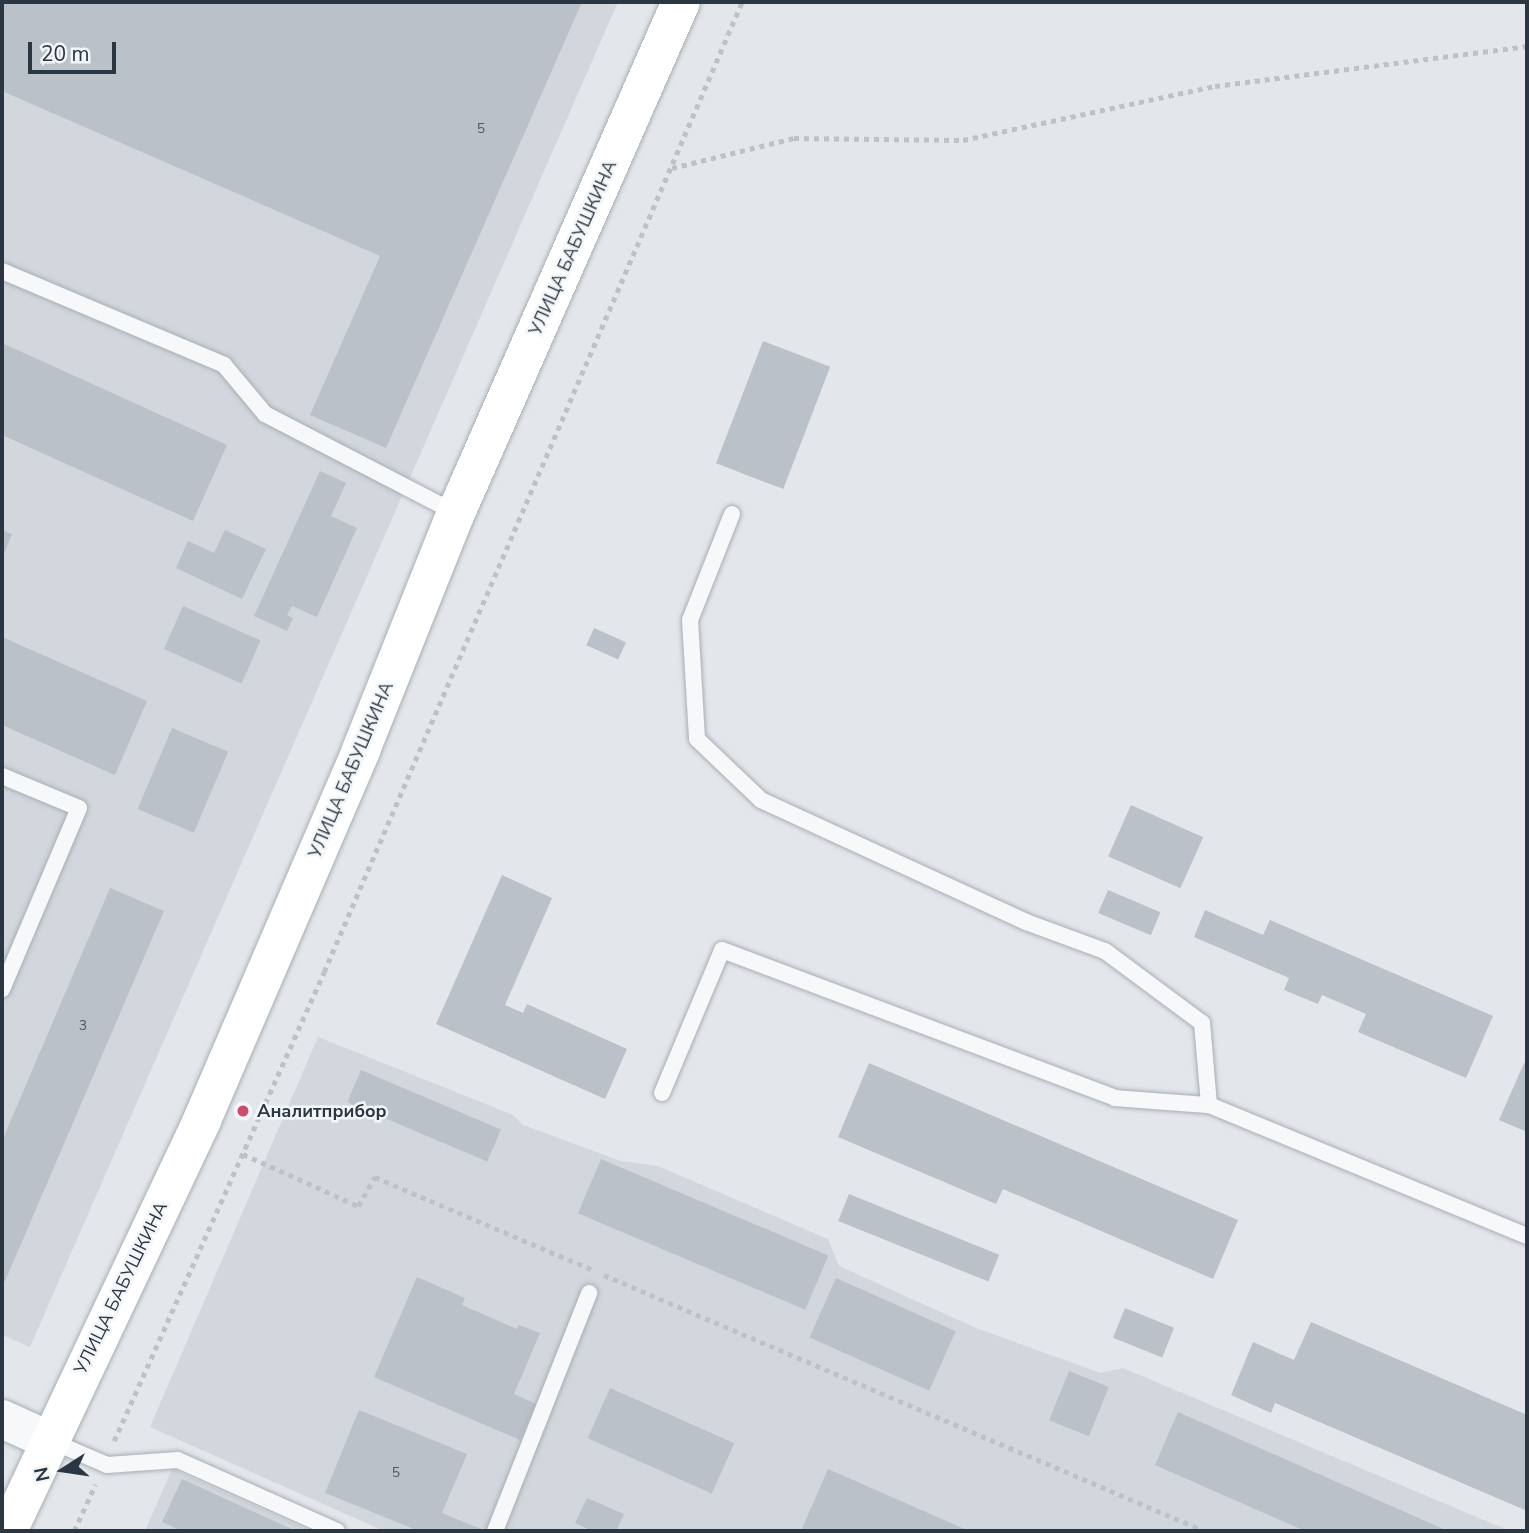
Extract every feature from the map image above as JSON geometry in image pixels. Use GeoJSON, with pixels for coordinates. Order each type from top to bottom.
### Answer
{"type":"FeatureCollection","features":[{"type":"Feature","properties":{"kind":"main road","name":"УЛИЦА БАБУШКИНА"},"geometry":{"type":"LineString","coordinates":[[8,1531],[48,1440],[202,1120],[361,750],[456,513],[681,2]]}},
{"type":"Feature","properties":{"kind":"street"},"geometry":{"type":"LineString","coordinates":[[2,1419],[48,1440]]}},
{"type":"Feature","properties":{"kind":"lane"},"geometry":{"type":"LineString","coordinates":[[2,271],[225,365],[265,414],[456,513]]}},
{"type":"Feature","properties":{"kind":"lane"},"geometry":{"type":"LineString","coordinates":[[732,514],[690,620],[697,739],[761,800],[1026,922],[1105,951],[1202,1023],[1209,1105]]}},
{"type":"Feature","properties":{"kind":"lane"},"geometry":{"type":"LineString","coordinates":[[2,776],[79,808],[2,989]]}},
{"type":"Feature","properties":{"kind":"lane"},"geometry":{"type":"LineString","coordinates":[[662,1093],[722,950],[1115,1098],[1209,1105],[1527,1236]]}},
{"type":"Feature","properties":{"kind":"lane"},"geometry":{"type":"LineString","coordinates":[[495,1531],[589,1293]]}},
{"type":"Feature","properties":{"kind":"lane"},"geometry":{"type":"LineString","coordinates":[[48,1440],[104,1464],[178,1460],[337,1531]]}},
{"type":"Feature","properties":{"kind":"path"},"geometry":{"type":"LineString","coordinates":[[74,1531],[243,1154],[742,2]]}},
{"type":"Feature","properties":{"kind":"path"},"geometry":{"type":"LineString","coordinates":[[672,168],[794,138],[962,140],[1215,86],[1527,46]]}},
{"type":"Feature","properties":{"kind":"path"},"geometry":{"type":"LineString","coordinates":[[243,1154],[358,1206],[375,1177],[1200,1529],[1199,1531]]}},
{"type":"Feature","properties":{"kind":"shaded area"},"geometry":{"type":"Polygon","coordinates":[[[2,2],[618,2],[30,1347],[2,1335],[2,2]]]}},
{"type":"Feature","properties":{"kind":"shaded area"},"geometry":{"type":"Polygon","coordinates":[[[318,1037],[513,1115],[523,1125],[621,1161],[658,1166],[828,1239],[839,1266],[976,1328],[1101,1373],[1123,1368],[1510,1531],[384,1531],[150,1427],[318,1037]]]}},
{"type":"Feature","properties":{"kind":"shaded area"},"geometry":{"type":"Polygon","coordinates":[[[172,1469],[311,1531],[145,1531],[172,1469]]]}},
{"type":"Feature","properties":{"kind":"building"},"geometry":{"type":"Polygon","coordinates":[[[2,2],[582,2],[386,448],[310,415],[380,256],[2,91],[2,2]]]}},
{"type":"Feature","properties":{"kind":"building"},"geometry":{"type":"Polygon","coordinates":[[[763,341],[830,367],[783,489],[716,463],[763,341]]]}},
{"type":"Feature","properties":{"kind":"building"},"geometry":{"type":"Polygon","coordinates":[[[2,343],[227,445],[193,521],[2,435],[2,343]]]}},
{"type":"Feature","properties":{"kind":"building"},"geometry":{"type":"Polygon","coordinates":[[[320,471],[346,483],[331,516],[357,528],[317,617],[292,606],[287,615],[293,618],[287,631],[254,616],[320,471]]]}},
{"type":"Feature","properties":{"kind":"building"},"geometry":{"type":"Polygon","coordinates":[[[2,530],[12,534],[2,559],[2,530]]]}},
{"type":"Feature","properties":{"kind":"building"},"geometry":{"type":"Polygon","coordinates":[[[225,530],[266,549],[242,599],[176,568],[188,541],[214,553],[225,530]]]}},
{"type":"Feature","properties":{"kind":"building"},"geometry":{"type":"Polygon","coordinates":[[[183,606],[261,641],[242,684],[164,649],[183,606]]]}},
{"type":"Feature","properties":{"kind":"building"},"geometry":{"type":"Polygon","coordinates":[[[594,628],[626,642],[618,660],[586,645],[594,628]]]}},
{"type":"Feature","properties":{"kind":"building"},"geometry":{"type":"Polygon","coordinates":[[[2,637],[147,701],[115,775],[2,725],[2,637]]]}},
{"type":"Feature","properties":{"kind":"building"},"geometry":{"type":"Polygon","coordinates":[[[172,728],[228,752],[194,833],[138,809],[172,728]]]}},
{"type":"Feature","properties":{"kind":"building"},"geometry":{"type":"Polygon","coordinates":[[[1131,805],[1203,837],[1180,888],[1108,856],[1131,805]]]}},
{"type":"Feature","properties":{"kind":"building"},"geometry":{"type":"Polygon","coordinates":[[[502,875],[552,898],[505,1005],[523,1013],[527,1004],[627,1049],[605,1099],[436,1024],[502,875]]]}},
{"type":"Feature","properties":{"kind":"building"},"geometry":{"type":"Polygon","coordinates":[[[110,888],[164,911],[2,1288],[2,1141],[110,888]]]}},
{"type":"Feature","properties":{"kind":"building"},"geometry":{"type":"Polygon","coordinates":[[[1108,890],[1160,912],[1151,935],[1098,913],[1108,890]]]}},
{"type":"Feature","properties":{"kind":"building"},"geometry":{"type":"Polygon","coordinates":[[[1205,910],[1263,935],[1270,920],[1493,1016],[1466,1078],[1358,1032],[1366,1014],[1322,995],[1318,1004],[1284,990],[1289,978],[1194,937],[1205,910]]]}},
{"type":"Feature","properties":{"kind":"building"},"geometry":{"type":"Polygon","coordinates":[[[869,1063],[1238,1220],[1213,1279],[1003,1189],[996,1204],[838,1137],[869,1063]]]}},
{"type":"Feature","properties":{"kind":"building"},"geometry":{"type":"Polygon","coordinates":[[[1524,1063],[1527,1064],[1527,1132],[1499,1120],[1524,1063]]]}},
{"type":"Feature","properties":{"kind":"building"},"geometry":{"type":"Polygon","coordinates":[[[361,1070],[501,1129],[487,1162],[347,1102],[361,1070]]]}},
{"type":"Feature","properties":{"kind":"building"},"geometry":{"type":"Polygon","coordinates":[[[601,1159],[828,1256],[805,1310],[578,1213],[601,1159]]]}},
{"type":"Feature","properties":{"kind":"building"},"geometry":{"type":"Polygon","coordinates":[[[849,1194],[999,1255],[988,1282],[838,1221],[849,1194]]]}},
{"type":"Feature","properties":{"kind":"building"},"geometry":{"type":"Polygon","coordinates":[[[417,1277],[465,1298],[462,1305],[517,1329],[519,1325],[540,1333],[514,1394],[536,1404],[520,1440],[374,1377],[417,1277]]]}},
{"type":"Feature","properties":{"kind":"building"},"geometry":{"type":"Polygon","coordinates":[[[836,1278],[956,1331],[929,1391],[810,1337],[836,1278]]]}},
{"type":"Feature","properties":{"kind":"building"},"geometry":{"type":"Polygon","coordinates":[[[1125,1308],[1174,1328],[1162,1358],[1113,1338],[1125,1308]]]}},
{"type":"Feature","properties":{"kind":"building"},"geometry":{"type":"Polygon","coordinates":[[[1311,1322],[1527,1415],[1527,1511],[1275,1403],[1271,1413],[1231,1395],[1253,1342],[1294,1360],[1311,1322]]]}},
{"type":"Feature","properties":{"kind":"building"},"geometry":{"type":"Polygon","coordinates":[[[1069,1371],[1109,1387],[1089,1436],[1049,1420],[1069,1371]]]}},
{"type":"Feature","properties":{"kind":"building"},"geometry":{"type":"Polygon","coordinates":[[[610,1388],[734,1443],[712,1494],[588,1438],[610,1388]]]}},
{"type":"Feature","properties":{"kind":"building"},"geometry":{"type":"Polygon","coordinates":[[[359,1410],[467,1454],[442,1513],[486,1531],[419,1531],[325,1493],[359,1410]]]}},
{"type":"Feature","properties":{"kind":"building"},"geometry":{"type":"Polygon","coordinates":[[[1178,1412],[1448,1531],[1305,1531],[1155,1465],[1178,1412]]]}},
{"type":"Feature","properties":{"kind":"building"},"geometry":{"type":"Polygon","coordinates":[[[828,1469],[969,1531],[801,1531],[828,1469]]]}},
{"type":"Feature","properties":{"kind":"building"},"geometry":{"type":"Polygon","coordinates":[[[182,1479],[296,1531],[182,1531],[162,1522],[182,1479]]]}},
{"type":"Feature","properties":{"kind":"building"},"geometry":{"type":"Polygon","coordinates":[[[587,1498],[624,1514],[616,1531],[592,1531],[575,1523],[587,1498]]]}},
{"type":"Feature","properties":{"kind":"place","name":"Аналитприбор"},"geometry":{"type":"Point","coordinates":[243,1111]}}]}
